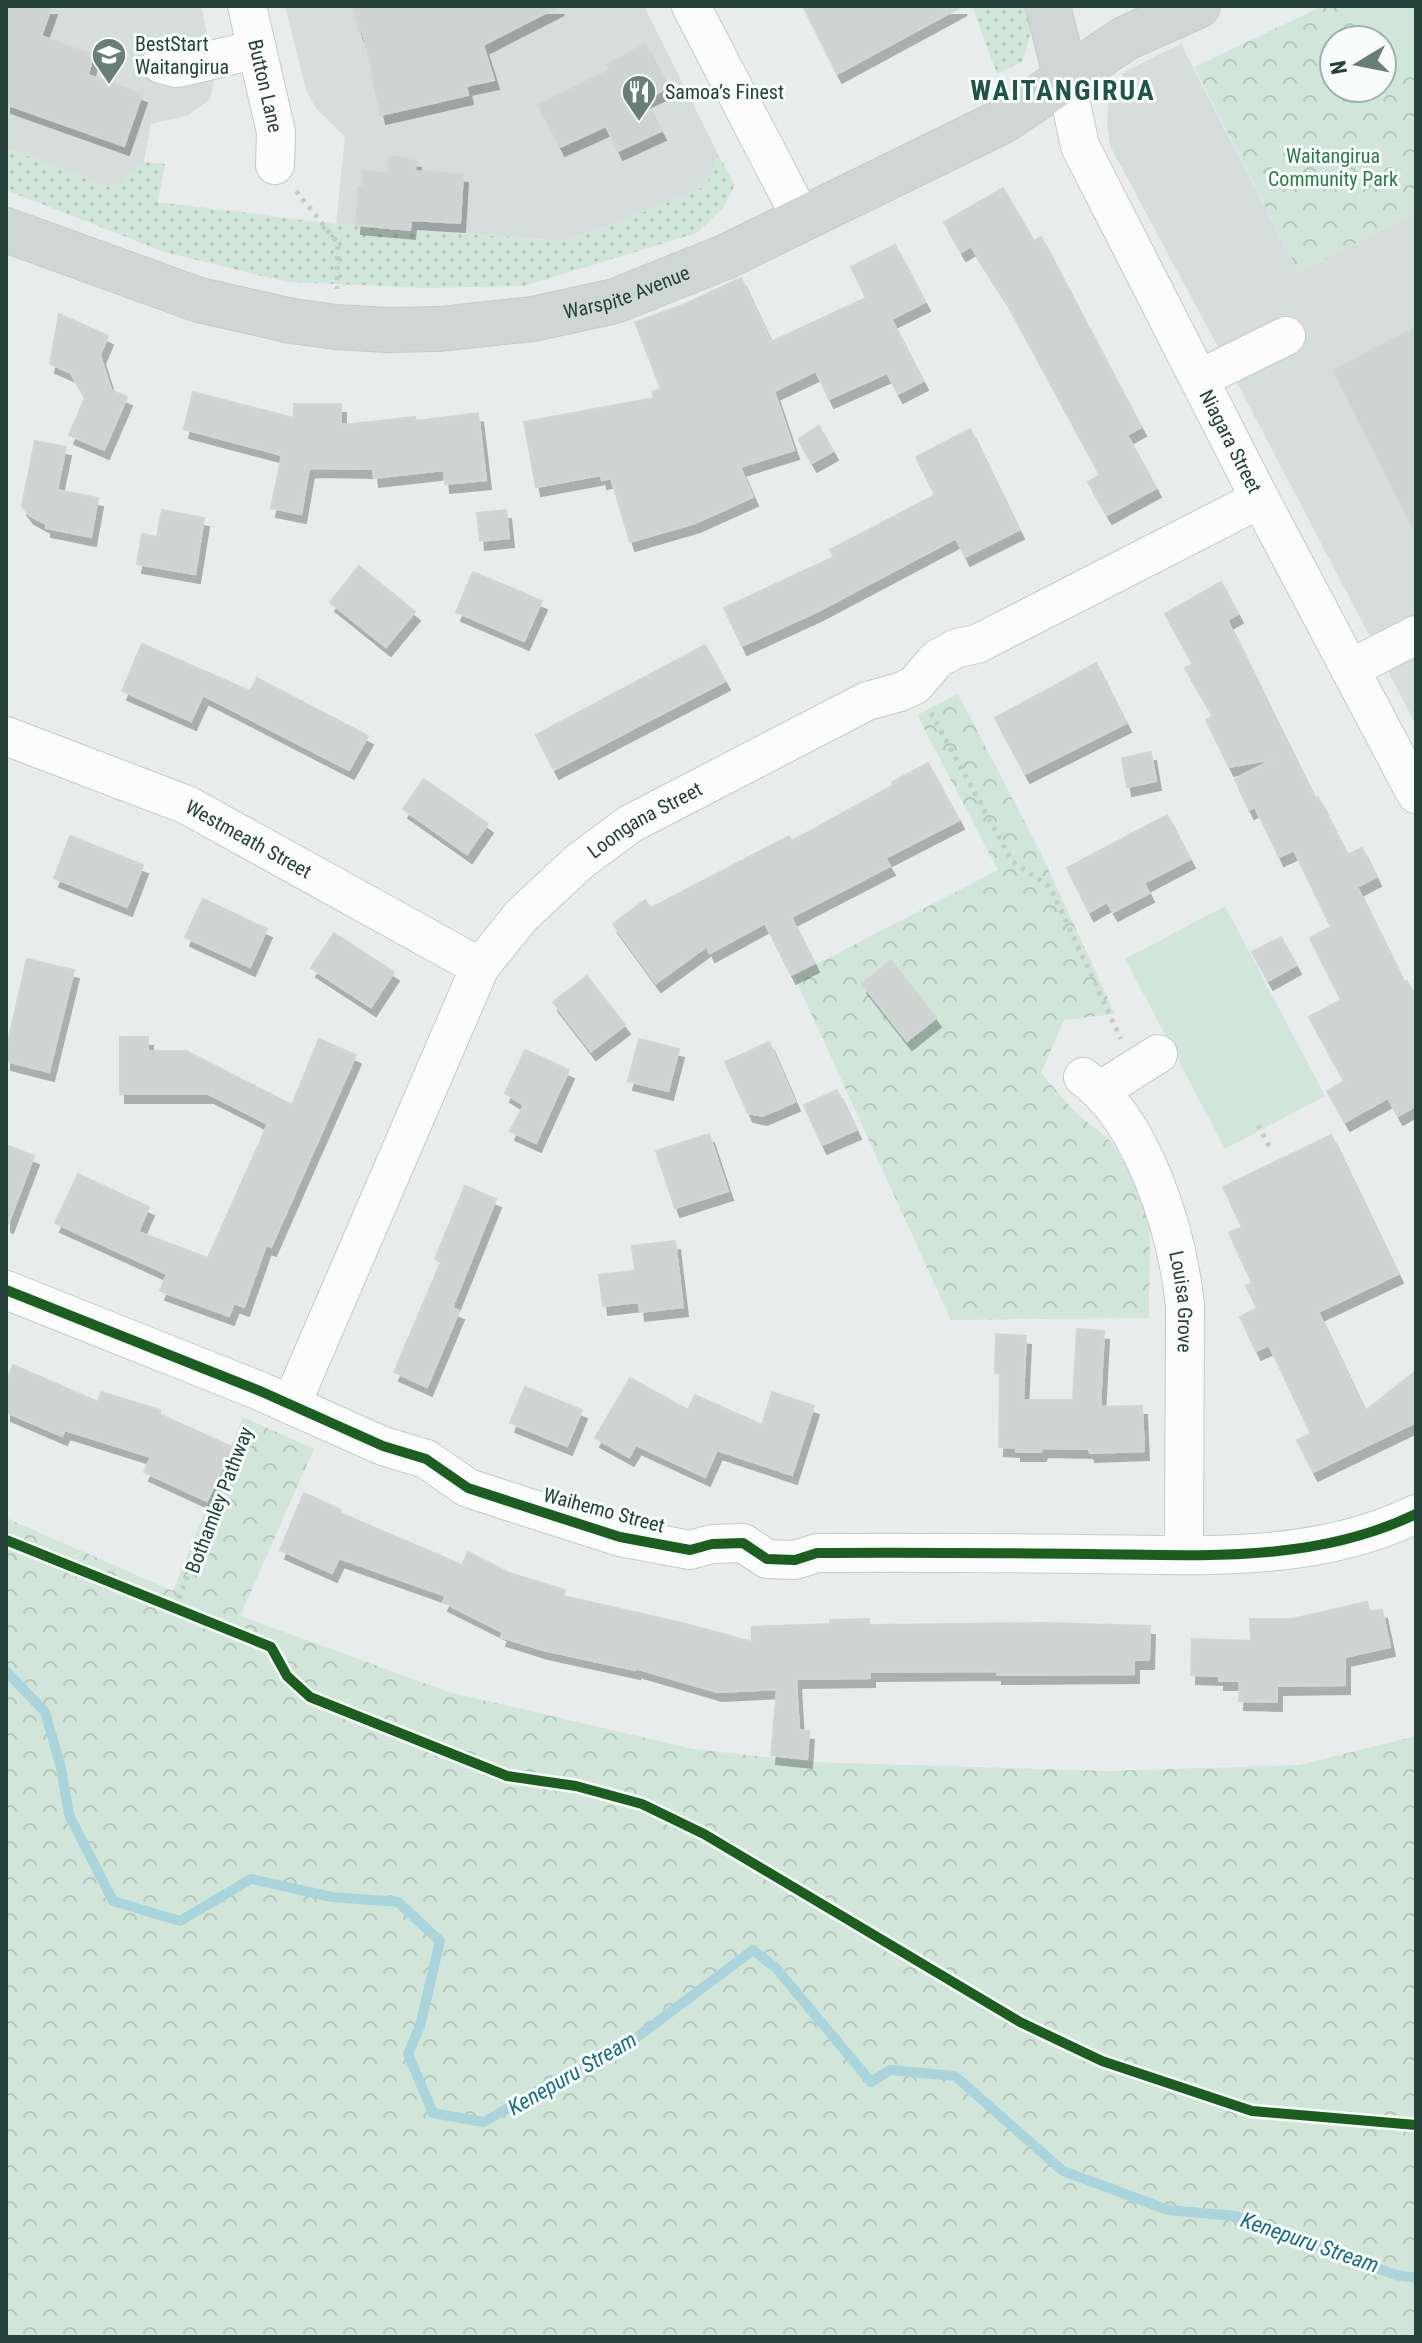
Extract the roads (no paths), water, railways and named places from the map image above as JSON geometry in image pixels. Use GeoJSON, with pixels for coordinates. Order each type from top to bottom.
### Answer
{"type":"FeatureCollection","features":[{"type":"Feature","properties":{"kind":"main road"},"geometry":{"type":"LineString","coordinates":[[1048,6],[1066,79]]}},
{"type":"Feature","properties":{"kind":"main road","name":"Warspite Avenue"},"geometry":{"type":"LineString","coordinates":[[6,230],[199,300],[336,327],[440,329],[533,319],[615,301],[725,257],[1003,121],[1126,38],[1198,6]]}},
{"type":"Feature","properties":{"kind":"street","name":"Button Lane"},"geometry":{"type":"LineString","coordinates":[[247,6],[276,132],[275,165]]}},
{"type":"Feature","properties":{"kind":"street"},"geometry":{"type":"LineString","coordinates":[[691,6],[801,218]]}},
{"type":"Feature","properties":{"kind":"street"},"geometry":{"type":"LineString","coordinates":[[161,64],[176,68],[257,49]]}},
{"type":"Feature","properties":{"kind":"street","name":"Niagara Street"},"geometry":{"type":"LineString","coordinates":[[1066,79],[1080,146],[1260,499],[1416,794]]}},
{"type":"Feature","properties":{"kind":"street"},"geometry":{"type":"LineString","coordinates":[[1199,379],[1286,336]]}},
{"type":"Feature","properties":{"kind":"street","name":"Loongana Street"},"geometry":{"type":"LineString","coordinates":[[276,1398],[480,967],[522,915],[580,861],[630,824],[867,701],[915,685],[937,659],[957,648],[977,644],[1260,499]]}},
{"type":"Feature","properties":{"kind":"street"},"geometry":{"type":"LineString","coordinates":[[1350,669],[1416,635]]}},
{"type":"Feature","properties":{"kind":"street","name":"Westmeath Street"},"geometry":{"type":"LineString","coordinates":[[6,736],[187,805],[480,967]]}},
{"type":"Feature","properties":{"kind":"street","name":"Louisa Grove"},"geometry":{"type":"LineString","coordinates":[[1147,1061],[1092,1083],[1135,1137],[1170,1224],[1180,1265],[1185,1344],[1184,1555]]}},
{"type":"Feature","properties":{"kind":"street","name":"Waihemo Street"},"geometry":{"type":"LineString","coordinates":[[6,1290],[276,1398],[383,1446],[426,1459],[468,1488],[620,1537],[690,1550],[712,1544],[743,1543],[767,1559],[795,1560],[817,1553],[1184,1555],[1277,1552],[1314,1548],[1386,1528],[1416,1514]]}},
{"type":"Feature","properties":{"kind":"waterway","name":"Kenepuru Stream"},"geometry":{"type":"LineString","coordinates":[[6,1671],[45,1712],[61,1768],[69,1815],[113,1901],[180,1921],[251,1879],[332,1897],[398,1902],[440,1941],[420,2026],[408,2054],[433,2113],[484,2122],[559,2078],[616,2053],[753,1950],[776,1968],[871,2082],[890,2070],[955,2076],[1063,2171],[1168,2210],[1235,2216],[1396,2275],[1416,2278]]}},
{"type":"Feature","properties":{"kind":"place","name":"BestStart Waitangirua"},"geometry":{"type":"Point","coordinates":[109,86]}},
{"type":"Feature","properties":{"kind":"place","name":"Samoa’s Finest"},"geometry":{"type":"Point","coordinates":[639,123]}},
{"type":"Feature","properties":{"kind":"district","name":"WAITANGIRUA"},"geometry":{"type":"Point","coordinates":[1063,90]}},
{"type":"Feature","properties":{"kind":"park label","name":"Waitangirua Community Park"},"geometry":{"type":"Point","coordinates":[1333,168]}}]}
